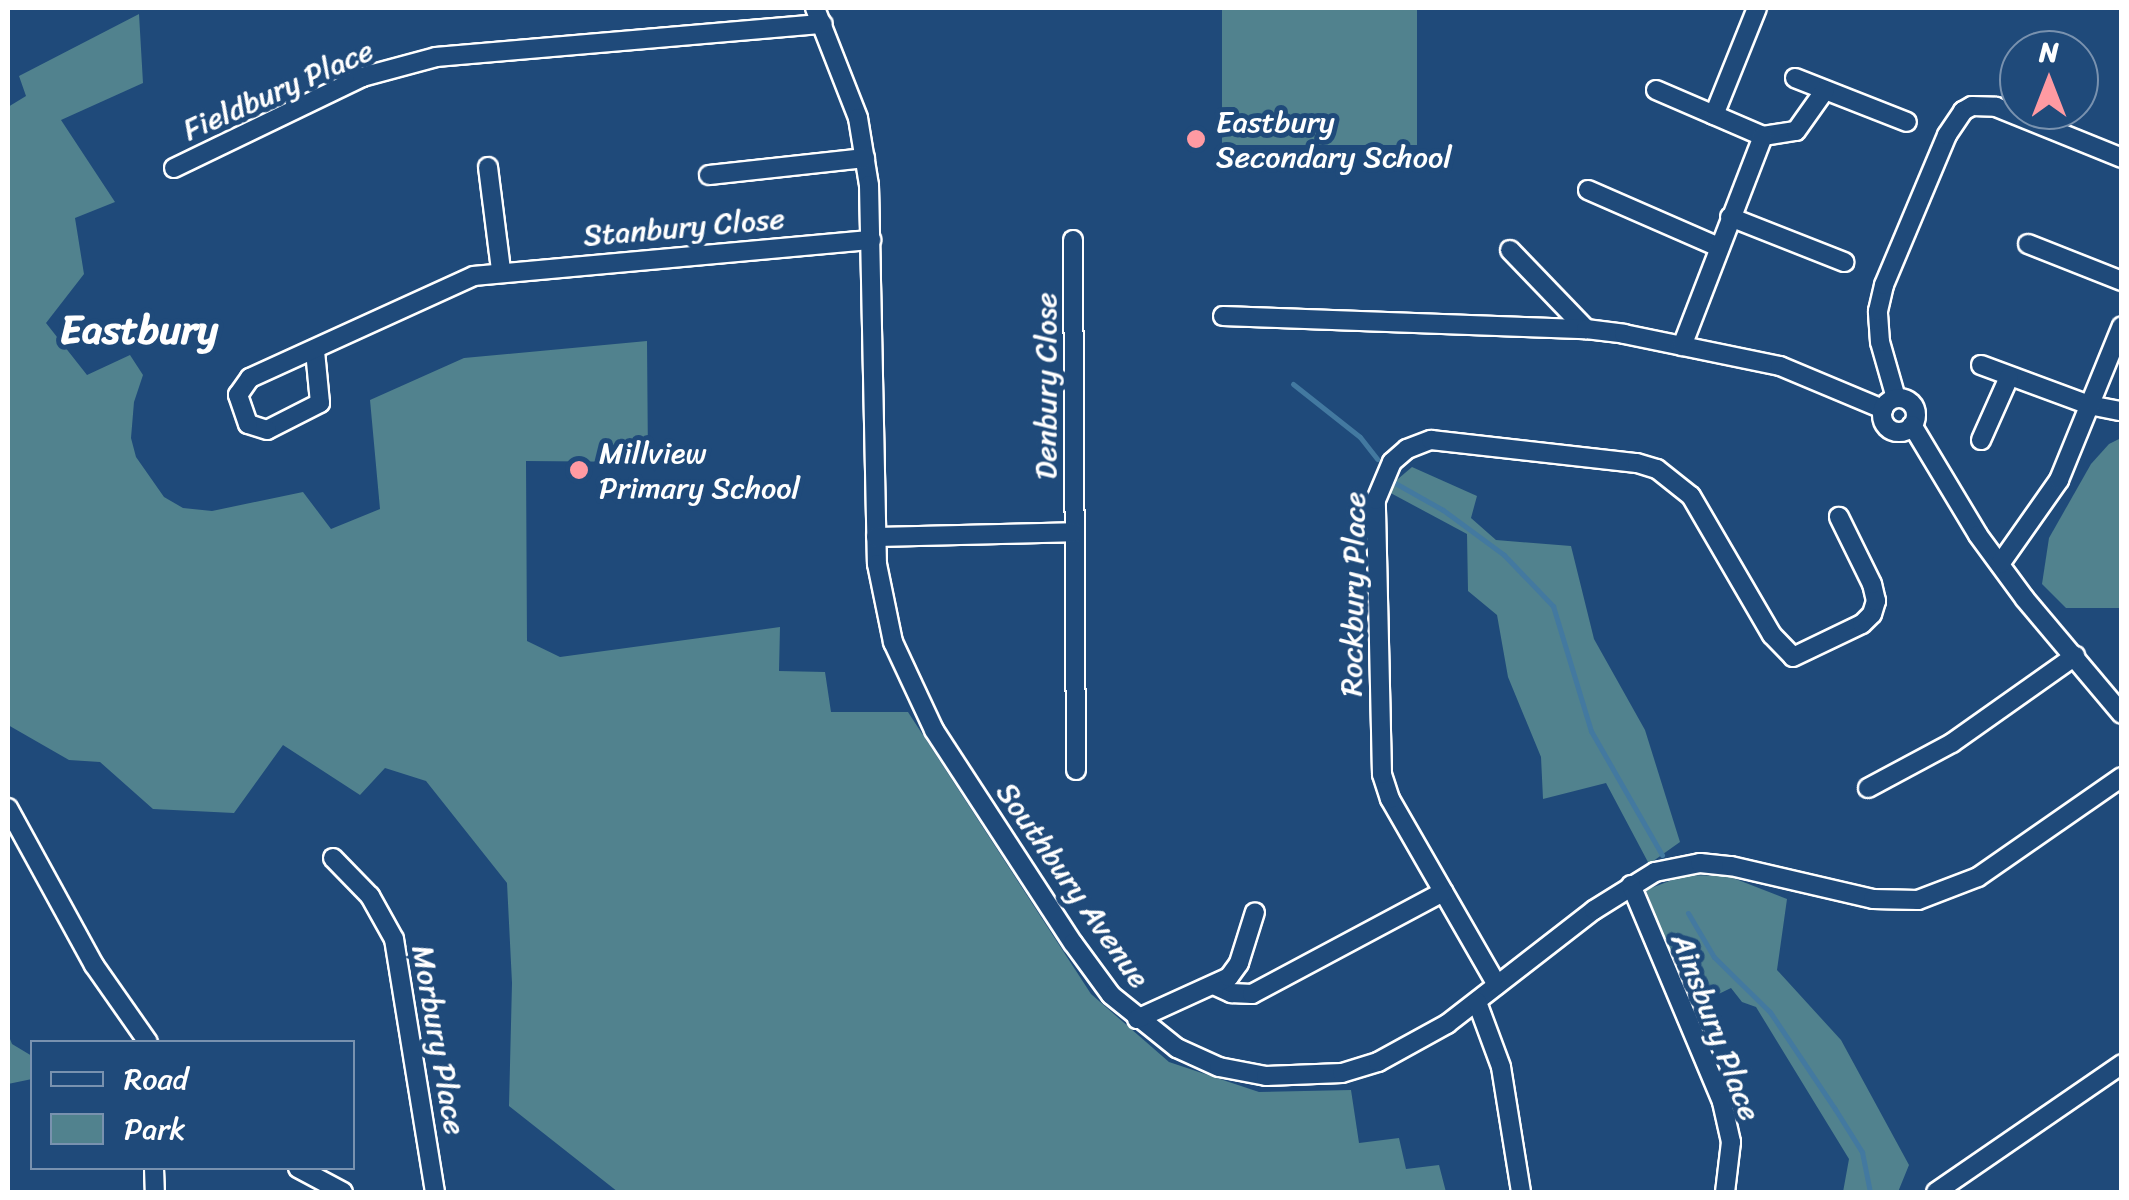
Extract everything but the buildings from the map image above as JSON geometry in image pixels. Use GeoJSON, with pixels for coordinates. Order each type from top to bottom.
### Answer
{"type":"FeatureCollection","features":[{"type":"Feature","properties":{"kind":"street"},"geometry":{"type":"LineString","coordinates":[[1714,115],[1757,8]]}},
{"type":"Feature","properties":{"kind":"street","name":"Southbury Avenue"},"geometry":{"type":"LineString","coordinates":[[819,16],[854,104],[865,158],[872,240],[876,537],[880,590],[892,642],[934,730],[1073,944],[1111,995],[1177,1048],[1219,1066],[1266,1076],[1307,1078],[1378,1062],[1413,1045],[1477,1002],[1631,885],[1655,872],[1700,863],[1731,866],[1873,899],[1898,902],[1940,896],[1978,877],[2122,777]]}},
{"type":"Feature","properties":{"kind":"street","name":"Fieldbury Place"},"geometry":{"type":"LineString","coordinates":[[174,168],[362,77],[436,57],[819,16]]}},
{"type":"Feature","properties":{"kind":"street"},"geometry":{"type":"LineString","coordinates":[[1795,78],[1907,122]]}},
{"type":"Feature","properties":{"kind":"street"},"geometry":{"type":"LineString","coordinates":[[1656,90],[1763,136],[1796,131],[1826,90]]}},
{"type":"Feature","properties":{"kind":"street"},"geometry":{"type":"LineString","coordinates":[[1223,316],[1586,329],[1804,374],[1889,404],[1911,404],[1916,414],[1904,432],[1888,429],[1889,404],[1878,311],[1948,135],[1962,111],[1972,106],[1996,107],[2122,158]]}},
{"type":"Feature","properties":{"kind":"street"},"geometry":{"type":"LineString","coordinates":[[1682,346],[1716,246],[1763,136]]}},
{"type":"Feature","properties":{"kind":"street"},"geometry":{"type":"LineString","coordinates":[[709,175],[865,158]]}},
{"type":"Feature","properties":{"kind":"street"},"geometry":{"type":"LineString","coordinates":[[488,167],[501,270]]}},
{"type":"Feature","properties":{"kind":"street"},"geometry":{"type":"LineString","coordinates":[[1588,190],[1716,246]]}},
{"type":"Feature","properties":{"kind":"street"},"geometry":{"type":"LineString","coordinates":[[1730,216],[1844,262]]}},
{"type":"Feature","properties":{"kind":"street","name":"Stanbury Close"},"geometry":{"type":"LineString","coordinates":[[315,351],[320,402],[267,430],[248,424],[241,410],[241,386],[265,369],[315,351],[453,283],[501,270],[872,240]]}},
{"type":"Feature","properties":{"kind":"street","name":"Denbury Close"},"geometry":{"type":"LineString","coordinates":[[1072,240],[1076,770]]}},
{"type":"Feature","properties":{"kind":"street"},"geometry":{"type":"LineString","coordinates":[[2028,244],[2122,282]]}},
{"type":"Feature","properties":{"kind":"street"},"geometry":{"type":"LineString","coordinates":[[1510,250],[1586,329]]}},
{"type":"Feature","properties":{"kind":"street"},"geometry":{"type":"LineString","coordinates":[[2000,564],[2048,503],[2122,326]]}},
{"type":"Feature","properties":{"kind":"street"},"geometry":{"type":"LineString","coordinates":[[1981,364],[2089,405],[2120,411]]}},
{"type":"Feature","properties":{"kind":"street"},"geometry":{"type":"LineString","coordinates":[[1980,440],[2008,377]]}},
{"type":"Feature","properties":{"kind":"street"},"geometry":{"type":"LineString","coordinates":[[1912,425],[2000,564],[2122,714]]}},
{"type":"Feature","properties":{"kind":"street","name":"Rockbury Place"},"geometry":{"type":"LineString","coordinates":[[1497,985],[1390,799],[1380,755],[1376,500],[1392,462],[1407,449],[1430,440],[1636,462],[1657,469],[1690,496],[1772,635],[1793,656],[1811,651],[1872,614],[1876,601],[1872,584],[1838,517]]}},
{"type":"Feature","properties":{"kind":"street"},"geometry":{"type":"LineString","coordinates":[[876,537],[1074,532]]}},
{"type":"Feature","properties":{"kind":"street"},"geometry":{"type":"LineString","coordinates":[[1868,788],[1952,743],[2075,656]]}},
{"type":"Feature","properties":{"kind":"street"},"geometry":{"type":"LineString","coordinates":[[8,808],[94,965],[147,1040]]}},
{"type":"Feature","properties":{"kind":"street","name":"Morbury Place"},"geometry":{"type":"LineString","coordinates":[[333,858],[370,896],[394,939],[420,1122],[435,1171],[435,1192]]}},
{"type":"Feature","properties":{"kind":"street","name":"Ainsbury Place"},"geometry":{"type":"LineString","coordinates":[[1631,885],[1722,1102],[1731,1142],[1725,1192]]}},
{"type":"Feature","properties":{"kind":"street"},"geometry":{"type":"LineString","coordinates":[[1216,986],[1232,993],[1252,994],[1443,892]]}},
{"type":"Feature","properties":{"kind":"street"},"geometry":{"type":"LineString","coordinates":[[1137,1019],[1216,986],[1239,963],[1255,912]]}},
{"type":"Feature","properties":{"kind":"street"},"geometry":{"type":"LineString","coordinates":[[1477,1002],[1501,1067],[1521,1192]]}},
{"type":"Feature","properties":{"kind":"street"},"geometry":{"type":"LineString","coordinates":[[1936,1192],[2119,1072]]}},
{"type":"Feature","properties":{"kind":"street"},"geometry":{"type":"LineString","coordinates":[[302,1170],[342,1192]]}},
{"type":"Feature","properties":{"kind":"green space"},"geometry":{"type":"Polygon","coordinates":[[[1222,8],[1417,8],[1417,145],[1222,145],[1222,8]]]}},
{"type":"Feature","properties":{"kind":"green space"},"geometry":{"type":"Polygon","coordinates":[[[139,14],[143,83],[61,120],[115,202],[75,218],[84,274],[46,323],[87,375],[130,355],[143,375],[134,402],[131,438],[136,457],[164,497],[183,508],[212,511],[303,492],[331,529],[380,509],[370,400],[464,358],[647,341],[648,462],[526,461],[527,641],[560,657],[780,627],[779,671],[825,672],[831,712],[908,712],[1091,994],[1169,1062],[1259,1092],[1351,1090],[1359,1143],[1399,1138],[1406,1169],[1439,1165],[1446,1192],[618,1192],[509,1106],[512,983],[507,883],[426,781],[385,768],[360,795],[283,745],[234,813],[153,809],[100,762],[69,760],[8,725],[8,107],[26,96],[19,76],[139,14]]]}},
{"type":"Feature","properties":{"kind":"green space"},"geometry":{"type":"Polygon","coordinates":[[[2121,438],[2121,608],[2066,608],[2042,584],[2049,538],[2091,464],[2109,444],[2121,438]]]}},
{"type":"Feature","properties":{"kind":"green space"},"geometry":{"type":"Polygon","coordinates":[[[1412,467],[1477,496],[1471,518],[1496,540],[1571,546],[1594,639],[1645,730],[1680,842],[1649,864],[1606,783],[1543,799],[1541,757],[1508,677],[1497,615],[1468,591],[1467,534],[1385,490],[1412,467]]]}},
{"type":"Feature","properties":{"kind":"green space"},"geometry":{"type":"Polygon","coordinates":[[[1685,875],[1728,876],[1787,899],[1777,970],[1841,1040],[1909,1165],[1898,1192],[1843,1192],[1849,1159],[1756,1007],[1742,1002],[1731,988],[1696,1005],[1675,967],[1646,890],[1685,875]]]}},
{"type":"Feature","properties":{"kind":"green space"},"geometry":{"type":"Polygon","coordinates":[[[8,1034],[12,1044],[30,1055],[30,1079],[8,1084],[8,1034]]]}},
{"type":"Feature","properties":{"kind":"waterway"},"geometry":{"type":"LineString","coordinates":[[1293,384],[1360,437],[1377,459]]}},
{"type":"Feature","properties":{"kind":"waterway"},"geometry":{"type":"LineString","coordinates":[[1395,483],[1443,510],[1504,555],[1553,606],[1591,731],[1662,855]]}},
{"type":"Feature","properties":{"kind":"waterway"},"geometry":{"type":"LineString","coordinates":[[1688,913],[1714,957],[1770,1012],[1835,1109],[1862,1152],[1870,1192]]}},
{"type":"Feature","properties":{"kind":"place","name":"Eastbury Secondary School"},"geometry":{"type":"Point","coordinates":[1196,139]}},
{"type":"Feature","properties":{"kind":"place","name":"Millview Primary School"},"geometry":{"type":"Point","coordinates":[579,470]}},
{"type":"Feature","properties":{"kind":"district","name":"Eastbury"},"geometry":{"type":"Point","coordinates":[139,330]}}]}
